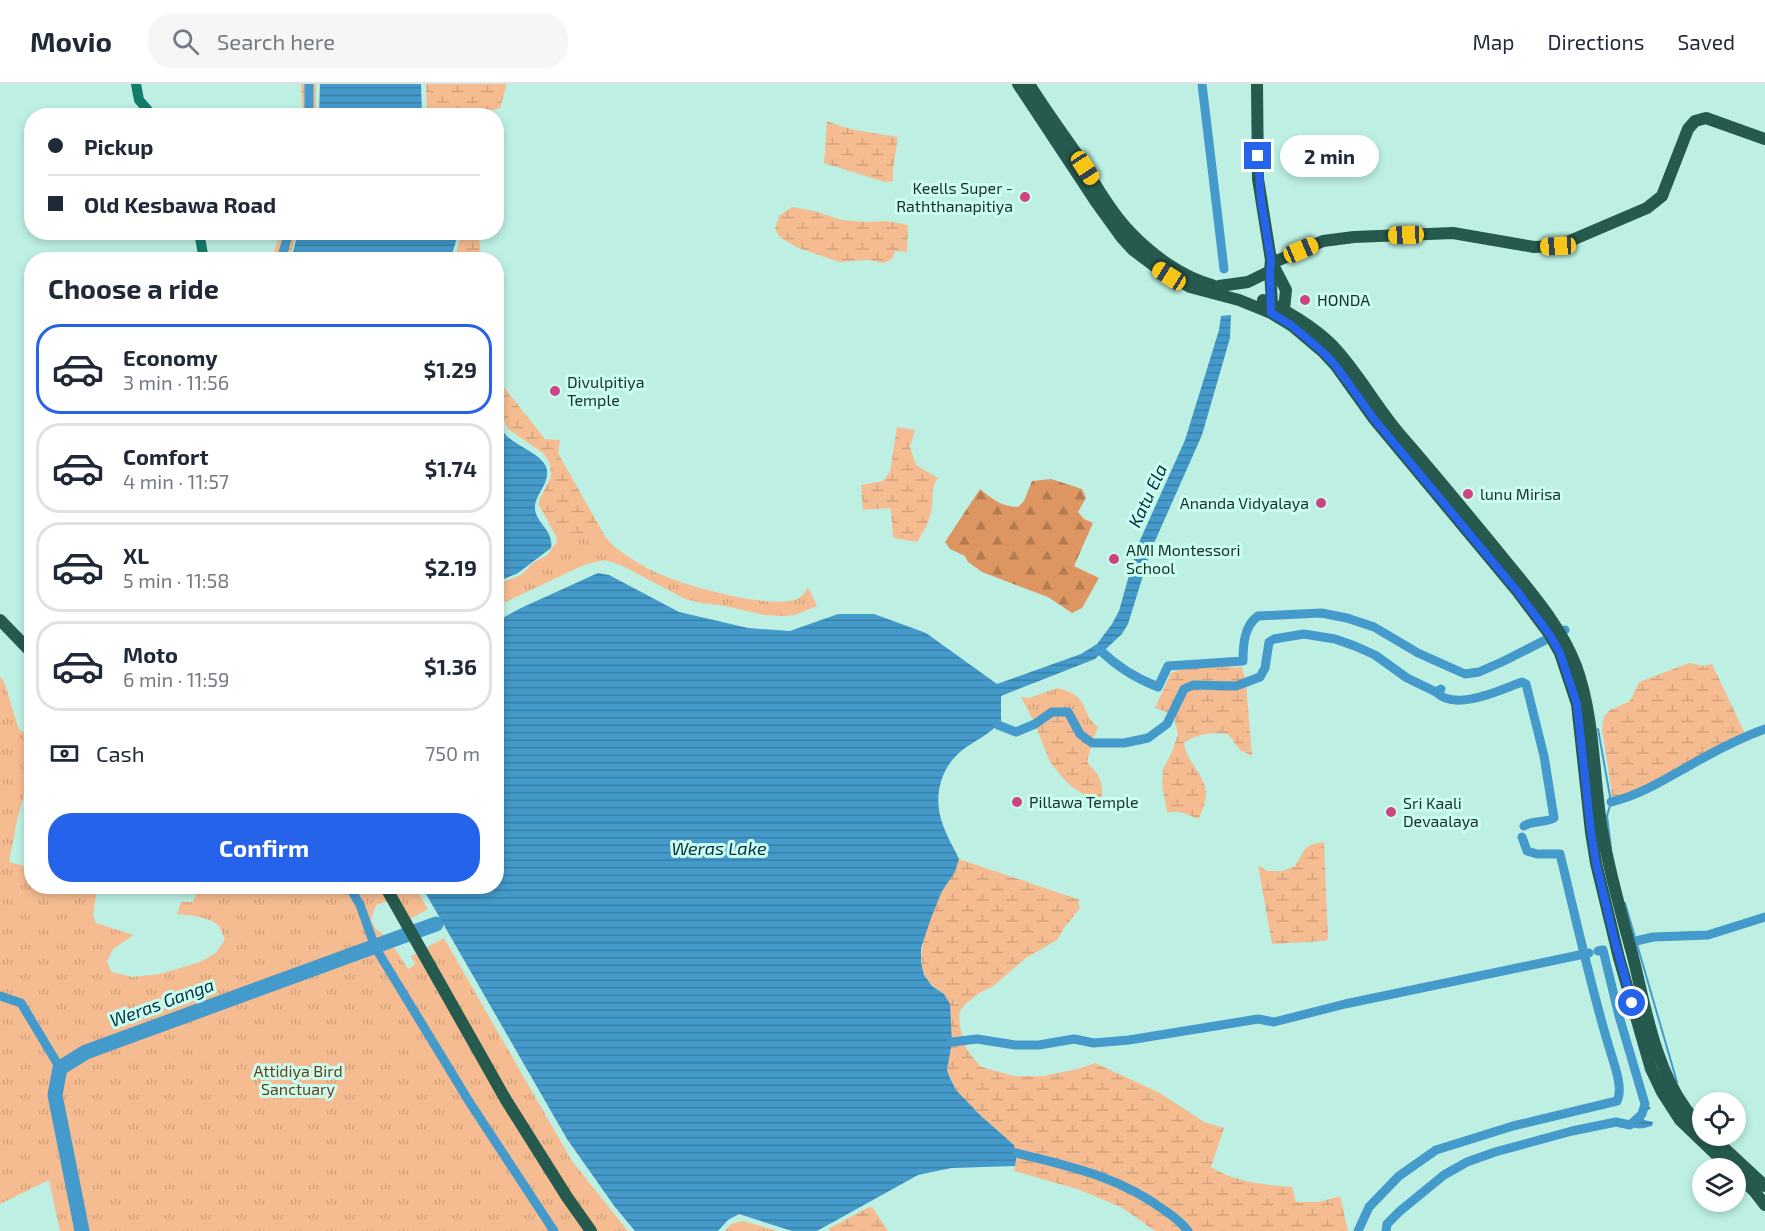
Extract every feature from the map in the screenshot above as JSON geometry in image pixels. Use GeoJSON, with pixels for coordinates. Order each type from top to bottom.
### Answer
{"type":"FeatureCollection","features":[{"type":"Feature","properties":{"kind":"main road"},"geometry":{"type":"LineString","coordinates":[[1018,84],[1096,202],[1133,250],[1153,266],[1190,287],[1277,311],[1336,366],[1374,419],[1427,474]]}},
{"type":"Feature","properties":{"kind":"main road"},"geometry":{"type":"LineString","coordinates":[[1029,84],[1104,196],[1130,232],[1141,243],[1175,268],[1199,281],[1241,292],[1306,325],[1330,344],[1517,591],[1555,633],[1577,670],[1587,704],[1602,830],[1648,1016],[1661,1061],[1672,1086],[1692,1116]]}},
{"type":"Feature","properties":{"kind":"main road"},"geometry":{"type":"LineString","coordinates":[[1257,84],[1258,179],[1277,311]]}},
{"type":"Feature","properties":{"kind":"main road"},"geometry":{"type":"LineString","coordinates":[[1219,286],[1248,282],[1279,260],[1323,241],[1353,237],[1453,233],[1534,247],[1558,246],[1647,208],[1662,196],[1688,129],[1695,121],[1706,118],[1765,139]]}},
{"type":"Feature","properties":{"kind":"main road"},"geometry":{"type":"LineString","coordinates":[[1270,266],[1306,325]]}},
{"type":"Feature","properties":{"kind":"main road"},"geometry":{"type":"LineString","coordinates":[[1277,311],[1286,290]]}},
{"type":"Feature","properties":{"kind":"main road"},"geometry":{"type":"LineString","coordinates":[[0,620],[24,645]]}},
{"type":"Feature","properties":{"kind":"main road"},"geometry":{"type":"LineString","coordinates":[[1564,650],[1577,704],[1596,863],[1619,958],[1652,1069],[1662,1092],[1680,1120],[1720,1158]]}},
{"type":"Feature","properties":{"kind":"main road"},"geometry":{"type":"LineString","coordinates":[[390,894],[506,1100],[591,1231]]}},
{"type":"Feature","properties":{"kind":"main road"},"geometry":{"type":"LineString","coordinates":[[1722,1146],[1765,1186]]}},
{"type":"Feature","properties":{"kind":"main road"},"geometry":{"type":"LineString","coordinates":[[1746,1183],[1765,1205]]}},
{"type":"Feature","properties":{"kind":"street"},"geometry":{"type":"LineString","coordinates":[[136,84],[139,100],[146,108]]}},
{"type":"Feature","properties":{"kind":"green space"},"geometry":{"type":"Polygon","coordinates":[[[301,84],[316,84],[316,108],[303,108],[301,84]]]}},
{"type":"Feature","properties":{"kind":"green space"},"geometry":{"type":"Polygon","coordinates":[[[426,84],[506,84],[500,108],[427,108],[426,84]]]}},
{"type":"Feature","properties":{"kind":"green space"},"geometry":{"type":"Polygon","coordinates":[[[827,121],[853,129],[898,137],[893,181],[885,182],[824,163],[827,121]]]}},
{"type":"Feature","properties":{"kind":"green space"},"geometry":{"type":"Polygon","coordinates":[[[792,207],[842,220],[887,221],[908,225],[907,252],[895,251],[892,259],[884,263],[868,260],[839,262],[796,247],[780,237],[775,229],[779,216],[792,207]]]}},
{"type":"Feature","properties":{"kind":"green space"},"geometry":{"type":"Polygon","coordinates":[[[278,240],[295,240],[291,252],[274,252],[278,240]]]}},
{"type":"Feature","properties":{"kind":"green space"},"geometry":{"type":"Polygon","coordinates":[[[460,240],[479,240],[480,252],[456,252],[460,240]]]}},
{"type":"Feature","properties":{"kind":"green space"},"geometry":{"type":"Polygon","coordinates":[[[504,387],[545,439],[560,440],[558,453],[606,538],[581,534],[556,536],[539,505],[539,500],[551,477],[550,463],[543,453],[508,429],[504,421],[504,387]]]}},
{"type":"Feature","properties":{"kind":"green space"},"geometry":{"type":"Polygon","coordinates":[[[897,427],[915,430],[910,447],[916,465],[938,478],[933,488],[930,516],[917,542],[894,538],[890,508],[863,510],[861,485],[883,481],[890,472],[897,427]]]}},
{"type":"Feature","properties":{"kind":"green space"},"geometry":{"type":"Polygon","coordinates":[[[1051,479],[1082,489],[1086,498],[1078,512],[1084,519],[1093,523],[1074,566],[1099,578],[1082,608],[1072,613],[1048,597],[982,572],[968,562],[965,556],[950,549],[945,542],[980,489],[1002,504],[1018,507],[1024,501],[1032,481],[1051,479]]]}},
{"type":"Feature","properties":{"kind":"green space"},"geometry":{"type":"Polygon","coordinates":[[[569,533],[592,534],[606,538],[635,561],[660,574],[700,588],[746,599],[786,601],[799,598],[808,587],[817,606],[795,615],[783,616],[764,615],[701,603],[685,599],[621,565],[604,560],[584,565],[504,603],[504,581],[521,575],[534,562],[546,556],[557,542],[556,536],[569,533]]]}},
{"type":"Feature","properties":{"kind":"green space"},"geometry":{"type":"Polygon","coordinates":[[[1689,663],[1704,666],[1712,664],[1746,736],[1644,790],[1611,802],[1612,794],[1602,729],[1604,716],[1610,710],[1630,701],[1639,682],[1689,663]]]}},
{"type":"Feature","properties":{"kind":"green space"},"geometry":{"type":"Polygon","coordinates":[[[1197,667],[1242,667],[1246,683],[1252,756],[1240,750],[1228,734],[1205,734],[1184,743],[1188,756],[1202,778],[1206,791],[1205,801],[1199,819],[1179,812],[1167,813],[1162,784],[1163,769],[1178,734],[1173,714],[1155,708],[1171,673],[1197,667]]]}},
{"type":"Feature","properties":{"kind":"green space","name":"Attidiya Bird Sanctuary"},"geometry":{"type":"Polygon","coordinates":[[[0,677],[4,681],[19,730],[24,732],[24,796],[9,862],[24,866],[24,894],[96,894],[93,916],[96,923],[134,935],[113,949],[107,961],[111,972],[133,977],[160,974],[200,962],[216,953],[225,939],[219,926],[205,919],[177,914],[181,902],[193,902],[196,894],[419,894],[428,909],[405,922],[392,900],[376,905],[371,919],[375,928],[388,938],[408,969],[415,964],[411,956],[444,938],[572,1161],[628,1231],[60,1231],[49,1180],[0,1204],[0,677]]]}},
{"type":"Feature","properties":{"kind":"green space"},"geometry":{"type":"Polygon","coordinates":[[[1057,688],[1075,695],[1098,727],[1092,743],[1080,734],[1068,712],[1052,712],[1035,724],[1021,697],[1029,698],[1057,688]]]}},
{"type":"Feature","properties":{"kind":"green space"},"geometry":{"type":"Polygon","coordinates":[[[1052,712],[1068,712],[1080,734],[1092,743],[1087,762],[1101,782],[1101,806],[1071,786],[1050,762],[1035,724],[1052,712]]]}},
{"type":"Feature","properties":{"kind":"green space"},"geometry":{"type":"Polygon","coordinates":[[[1324,842],[1328,939],[1272,944],[1258,865],[1267,871],[1282,871],[1295,866],[1305,849],[1312,844],[1324,842]]]}},
{"type":"Feature","properties":{"kind":"green space"},"geometry":{"type":"Polygon","coordinates":[[[959,859],[1080,900],[1078,902],[1080,908],[1057,940],[1026,958],[992,987],[965,1004],[959,1013],[960,1027],[967,1050],[981,1067],[1015,1076],[1043,1076],[1095,1063],[1160,1093],[1204,1122],[1224,1128],[1211,1167],[1220,1172],[1250,1182],[1292,1187],[1296,1202],[1319,1202],[1340,1196],[1348,1231],[1155,1231],[1121,1207],[1077,1189],[1014,1171],[1017,1153],[1014,1145],[956,1090],[950,1078],[947,1070],[952,1042],[944,994],[928,980],[922,965],[921,955],[929,921],[941,892],[959,859]]]}},
{"type":"Feature","properties":{"kind":"green space"},"geometry":{"type":"Polygon","coordinates":[[[869,1207],[873,1208],[888,1231],[830,1231],[828,1229],[869,1207]]]}},
{"type":"Feature","properties":{"kind":"green space"},"geometry":{"type":"Polygon","coordinates":[[[743,1221],[778,1231],[725,1231],[731,1224],[743,1221]]]}},
{"type":"Feature","properties":{"kind":"water"},"geometry":{"type":"Polygon","coordinates":[[[320,84],[421,84],[422,108],[319,108],[320,84]]]}},
{"type":"Feature","properties":{"kind":"water"},"geometry":{"type":"Polygon","coordinates":[[[296,240],[456,240],[453,252],[293,252],[296,240]]]}},
{"type":"Feature","properties":{"kind":"water","name":"Weras Lake"},"geometry":{"type":"Polygon","coordinates":[[[1231,315],[1230,338],[1202,435],[1151,550],[1128,624],[1122,634],[1095,659],[1001,696],[1001,721],[953,759],[947,767],[940,786],[938,806],[940,815],[946,834],[959,859],[955,872],[942,891],[931,918],[921,948],[921,962],[924,975],[932,986],[944,994],[950,1004],[952,1042],[947,1070],[950,1078],[956,1090],[1014,1145],[1017,1153],[1015,1166],[951,1168],[918,1175],[817,1231],[792,1231],[739,1214],[728,1220],[718,1231],[635,1231],[615,1207],[567,1139],[426,894],[504,894],[504,617],[598,573],[609,575],[679,612],[748,628],[790,631],[838,614],[874,614],[926,633],[997,684],[1081,654],[1097,644],[1119,611],[1137,547],[1185,440],[1219,330],[1221,316],[1231,315]]]}},
{"type":"Feature","properties":{"kind":"water"},"geometry":{"type":"Polygon","coordinates":[[[504,432],[541,460],[547,470],[546,481],[536,500],[535,510],[548,532],[551,548],[518,573],[504,579],[504,432]]]}},
{"type":"Feature","properties":{"kind":"water"},"geometry":{"type":"Polygon","coordinates":[[[1645,1104],[1651,1108],[1644,1113],[1644,1120],[1653,1122],[1652,1126],[1635,1128],[1630,1125],[1645,1104]]]}},
{"type":"Feature","properties":{"kind":"waterway"},"geometry":{"type":"LineString","coordinates":[[309,84],[309,108]]}},
{"type":"Feature","properties":{"kind":"waterway","name":"Katu Ela"},"geometry":{"type":"LineString","coordinates":[[1202,84],[1224,269]]}},
{"type":"Feature","properties":{"kind":"waterway"},"geometry":{"type":"LineString","coordinates":[[283,252],[287,240]]}},
{"type":"Feature","properties":{"kind":"waterway"},"geometry":{"type":"LineString","coordinates":[[1099,649],[1127,671],[1158,687],[1168,666],[1243,661],[1247,630],[1258,616],[1321,613],[1347,618],[1374,627],[1418,653],[1465,674],[1479,672],[1565,630]]}},
{"type":"Feature","properties":{"kind":"waterway"},"geometry":{"type":"LineString","coordinates":[[998,725],[1016,732],[1035,724],[1052,712],[1068,712],[1080,734],[1092,743],[1124,743],[1148,738],[1167,724],[1184,689],[1193,685],[1236,686],[1260,677],[1265,668],[1269,642],[1274,639],[1304,634],[1335,639],[1355,646],[1375,655],[1407,678],[1436,692],[1441,689]]}},
{"type":"Feature","properties":{"kind":"waterway"},"geometry":{"type":"LineString","coordinates":[[1436,692],[1444,698],[1466,700],[1522,682],[1526,684],[1544,756],[1554,818],[1524,826]]}},
{"type":"Feature","properties":{"kind":"waterway"},"geometry":{"type":"LineString","coordinates":[[1598,729],[1611,802],[1607,816],[1611,848]]}},
{"type":"Feature","properties":{"kind":"waterway"},"geometry":{"type":"LineString","coordinates":[[1611,802],[1643,791],[1720,749],[1765,729]]}},
{"type":"Feature","properties":{"kind":"waterway"},"geometry":{"type":"LineString","coordinates":[[1358,1231],[1369,1207],[1399,1176],[1436,1150],[1513,1126],[1617,1101],[1619,1096],[1617,1074],[1560,854],[1537,854],[1527,851],[1522,837]]}},
{"type":"Feature","properties":{"kind":"waterway"},"geometry":{"type":"LineString","coordinates":[[354,894],[375,947],[470,1103],[554,1231]]}},
{"type":"Feature","properties":{"kind":"waterway"},"geometry":{"type":"LineString","coordinates":[[1625,903],[1677,1082]]}},
{"type":"Feature","properties":{"kind":"waterway"},"geometry":{"type":"LineString","coordinates":[[1636,941],[1653,937],[1708,935],[1765,917]]}},
{"type":"Feature","properties":{"kind":"waterway","name":"Weras Ganga"},"geometry":{"type":"LineString","coordinates":[[82,1231],[55,1095],[60,1068],[86,1052],[436,924]]}},
{"type":"Feature","properties":{"kind":"waterway"},"geometry":{"type":"LineString","coordinates":[[1386,1231],[1387,1224],[1400,1211],[1444,1175],[1467,1162],[1572,1131],[1616,1122],[1630,1125],[1642,1114],[1645,1104],[1619,1016],[1603,950],[1598,951]]}},
{"type":"Feature","properties":{"kind":"waterway"},"geometry":{"type":"LineString","coordinates":[[952,1042],[977,1039],[1015,1045],[1039,1045],[1074,1039],[1094,1043],[1129,1040],[1258,1019],[1274,1022],[1345,1004],[1589,953]]}},
{"type":"Feature","properties":{"kind":"waterway"},"geometry":{"type":"LineString","coordinates":[[0,996],[21,1003],[60,1068]]}},
{"type":"Feature","properties":{"kind":"waterway"},"geometry":{"type":"LineString","coordinates":[[1017,1153],[1112,1181],[1147,1198],[1180,1222],[1188,1231]]}},
{"type":"Feature","properties":{"kind":"place","name":"Keells Super - Raththanapitiya"},"geometry":{"type":"Point","coordinates":[1025,197]}},
{"type":"Feature","properties":{"kind":"place","name":"HONDA"},"geometry":{"type":"Point","coordinates":[1305,300]}},
{"type":"Feature","properties":{"kind":"place","name":"Divulpitiya Temple"},"geometry":{"type":"Point","coordinates":[555,391]}},
{"type":"Feature","properties":{"kind":"place","name":"lunu Mirisa"},"geometry":{"type":"Point","coordinates":[1468,494]}},
{"type":"Feature","properties":{"kind":"place","name":"Ananda Vidyalaya"},"geometry":{"type":"Point","coordinates":[1321,503]}},
{"type":"Feature","properties":{"kind":"place","name":"AMI Montessori School"},"geometry":{"type":"Point","coordinates":[1114,559]}},
{"type":"Feature","properties":{"kind":"place","name":"Pillawa Temple"},"geometry":{"type":"Point","coordinates":[1017,802]}},
{"type":"Feature","properties":{"kind":"place","name":"Sri Kaali Devaalaya"},"geometry":{"type":"Point","coordinates":[1391,812]}},
{"type":"Feature","properties":{"kind":"route"},"geometry":{"type":"LineString","coordinates":[[1258,156],[1258,179],[1271,260],[1271,313],[1291,325],[1336,366],[1394,444],[1424,477],[1517,591],[1550,635],[1560,653],[1577,704],[1596,863],[1632,1003]]}}]}
